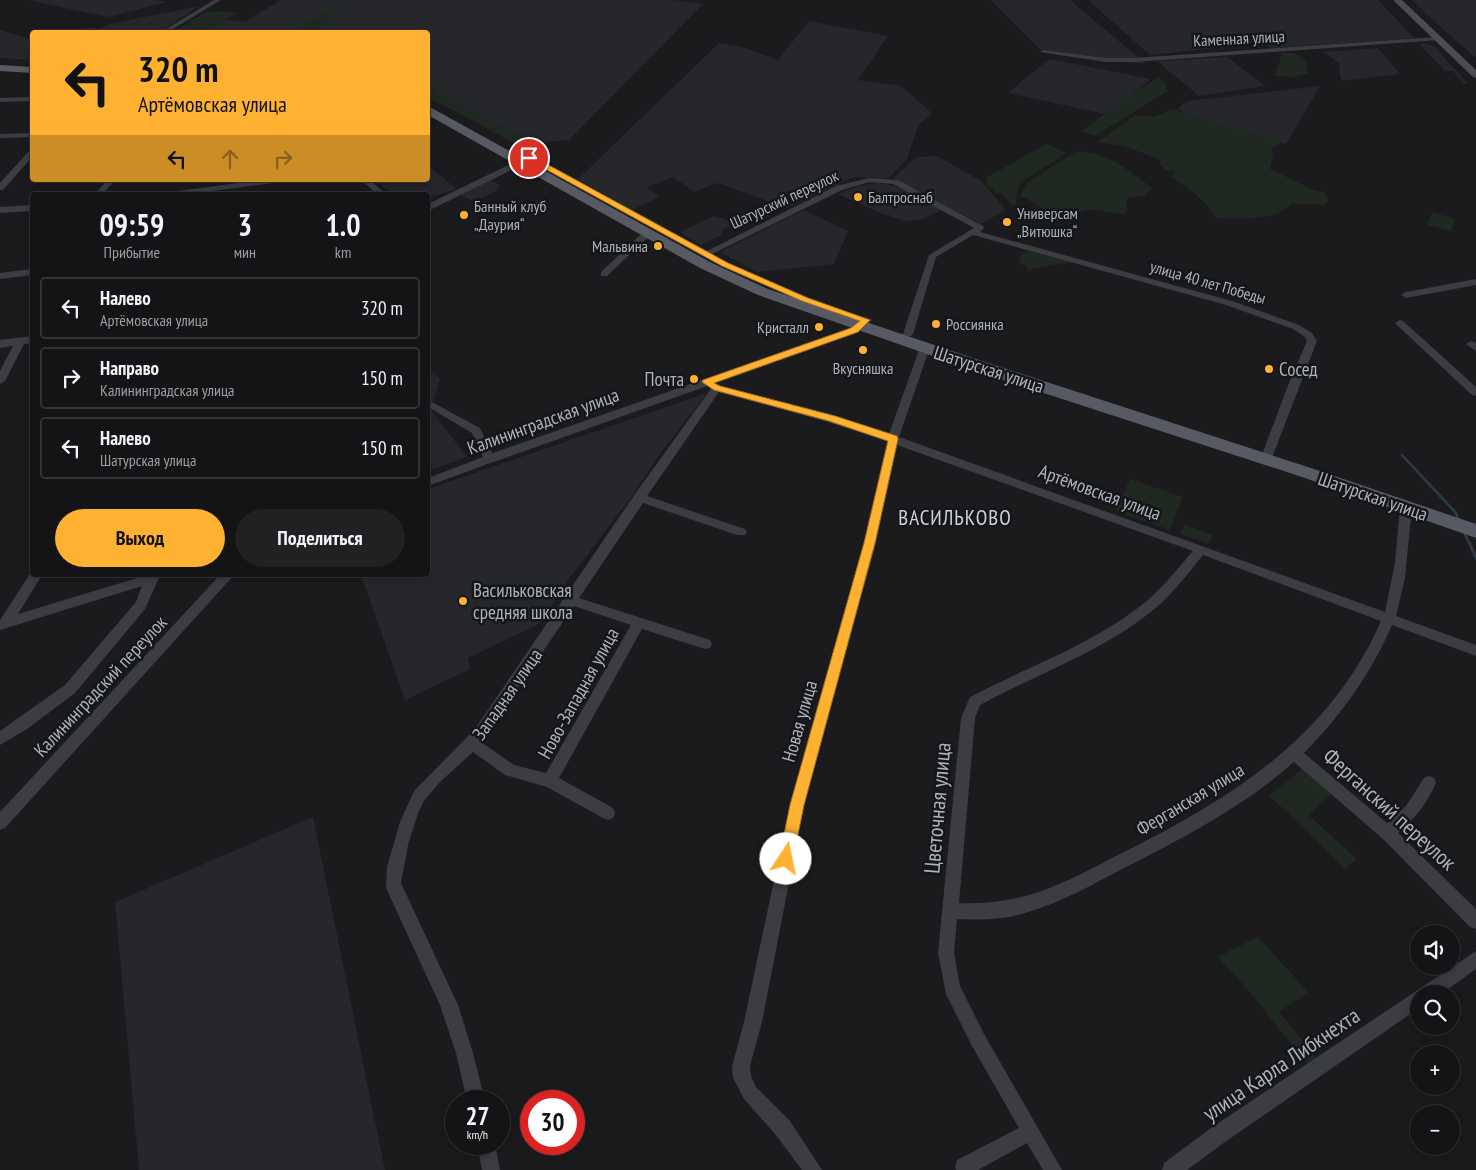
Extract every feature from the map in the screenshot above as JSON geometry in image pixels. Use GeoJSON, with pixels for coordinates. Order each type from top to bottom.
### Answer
{"type":"FeatureCollection","features":[{"type":"Feature","properties":{"kind":"main road"},"geometry":{"type":"LineString","coordinates":[[1397,0],[1476,75]]}},
{"type":"Feature","properties":{"kind":"main road"},"geometry":{"type":"LineString","coordinates":[[0,64],[30,66]]}},
{"type":"Feature","properties":{"kind":"main road"},"geometry":{"type":"LineString","coordinates":[[0,68],[30,70]]}},
{"type":"Feature","properties":{"kind":"main road"},"geometry":{"type":"LineString","coordinates":[[430,104],[473,126],[525,160]]}},
{"type":"Feature","properties":{"kind":"main road"},"geometry":{"type":"LineString","coordinates":[[430,111],[525,160]]}},
{"type":"Feature","properties":{"kind":"main road","name":"Шатурская улица"},"geometry":{"type":"LineString","coordinates":[[525,160],[687,256],[705,260]]}},
{"type":"Feature","properties":{"kind":"main road","name":"Шатурская улица"},"geometry":{"type":"LineString","coordinates":[[525,160],[763,292],[863,323],[908,334],[1472,524]]}},
{"type":"Feature","properties":{"kind":"main road","name":"Шатурская улица"},"geometry":{"type":"LineString","coordinates":[[863,323],[924,348],[1268,456],[1406,506],[1448,516]]}},
{"type":"Feature","properties":{"kind":"street"},"geometry":{"type":"LineString","coordinates":[[167,30],[218,0]]}},
{"type":"Feature","properties":{"kind":"street","name":"Каменная улица"},"geometry":{"type":"LineString","coordinates":[[1043,52],[1106,60],[1134,60],[1438,39]]}},
{"type":"Feature","properties":{"kind":"street"},"geometry":{"type":"LineString","coordinates":[[0,100],[30,99]]}},
{"type":"Feature","properties":{"kind":"street"},"geometry":{"type":"LineString","coordinates":[[0,136],[30,135]]}},
{"type":"Feature","properties":{"kind":"street"},"geometry":{"type":"LineString","coordinates":[[0,188],[30,155]]}},
{"type":"Feature","properties":{"kind":"street"},"geometry":{"type":"LineString","coordinates":[[430,206],[525,160]]}},
{"type":"Feature","properties":{"kind":"street"},"geometry":{"type":"LineString","coordinates":[[0,175],[11,175]]}},
{"type":"Feature","properties":{"kind":"street","name":"Шатурский переулок"},"geometry":{"type":"LineString","coordinates":[[705,260],[839,188],[869,180],[887,181],[905,187],[980,228],[974,232]]}},
{"type":"Feature","properties":{"kind":"street"},"geometry":{"type":"LineString","coordinates":[[101,192],[109,182]]}},
{"type":"Feature","properties":{"kind":"street"},"geometry":{"type":"LineString","coordinates":[[177,192],[217,184],[249,182]]}},
{"type":"Feature","properties":{"kind":"street"},"geometry":{"type":"LineString","coordinates":[[367,182],[379,192]]}},
{"type":"Feature","properties":{"kind":"street"},"geometry":{"type":"LineString","coordinates":[[0,210],[30,208]]}},
{"type":"Feature","properties":{"kind":"street"},"geometry":{"type":"LineString","coordinates":[[908,334],[933,255],[974,232]]}},
{"type":"Feature","properties":{"kind":"street","name":"улица 40 лет Победы"},"geometry":{"type":"LineString","coordinates":[[974,232],[1229,303],[1286,322],[1304,331],[1312,340],[1292,388],[1268,456]]}},
{"type":"Feature","properties":{"kind":"street"},"geometry":{"type":"LineString","coordinates":[[604,274],[636,243],[650,234]]}},
{"type":"Feature","properties":{"kind":"street"},"geometry":{"type":"LineString","coordinates":[[0,276],[30,272]]}},
{"type":"Feature","properties":{"kind":"street"},"geometry":{"type":"LineString","coordinates":[[1406,295],[1476,282]]}},
{"type":"Feature","properties":{"kind":"street","name":"Калининградская улица"},"geometry":{"type":"LineString","coordinates":[[430,481],[489,459],[712,385],[817,344],[863,323]]}},
{"type":"Feature","properties":{"kind":"street"},"geometry":{"type":"LineString","coordinates":[[1400,323],[1476,393]]}},
{"type":"Feature","properties":{"kind":"street"},"geometry":{"type":"LineString","coordinates":[[0,344],[30,340]]}},
{"type":"Feature","properties":{"kind":"street"},"geometry":{"type":"LineString","coordinates":[[0,381],[20,342]]}},
{"type":"Feature","properties":{"kind":"street","name":"Новая улица"},"geometry":{"type":"LineString","coordinates":[[814,1170],[783,1128],[750,1093],[742,1078],[741,1066],[753,1022],[797,805],[870,543],[893,439],[924,348]]}},
{"type":"Feature","properties":{"kind":"street","name":"Артёмовская улица"},"geometry":{"type":"LineString","coordinates":[[712,385],[832,418],[893,439],[1202,549],[1390,618],[1476,652]]}},
{"type":"Feature","properties":{"kind":"street","name":"Западная улица"},"geometry":{"type":"LineString","coordinates":[[474,1090],[468,1065],[449,1006],[414,926],[393,884],[402,840],[413,806],[424,790],[456,757],[473,744],[571,600],[712,385]]}},
{"type":"Feature","properties":{"kind":"street"},"geometry":{"type":"LineString","coordinates":[[430,404],[476,431],[489,459]]}},
{"type":"Feature","properties":{"kind":"street"},"geometry":{"type":"LineString","coordinates":[[639,497],[741,532]]}},
{"type":"Feature","properties":{"kind":"street","name":"Ферганская улица"},"geometry":{"type":"LineString","coordinates":[[951,911],[984,913],[1013,909],[1080,883],[1162,841],[1234,800],[1294,753],[1328,716],[1369,658],[1390,618],[1398,574],[1406,506]]}},
{"type":"Feature","properties":{"kind":"street","name":"Цветочная улица"},"geometry":{"type":"LineString","coordinates":[[1053,1170],[978,1040],[952,988],[946,953],[968,718],[975,701],[1084,647],[1147,607],[1166,590],[1202,549]]}},
{"type":"Feature","properties":{"kind":"street"},"geometry":{"type":"LineString","coordinates":[[3,624],[35,577]]}},
{"type":"Feature","properties":{"kind":"street"},"geometry":{"type":"LineString","coordinates":[[3,624],[150,577]]}},
{"type":"Feature","properties":{"kind":"street"},"geometry":{"type":"LineString","coordinates":[[0,739],[22,725],[70,688],[141,605],[153,577]]}},
{"type":"Feature","properties":{"kind":"street","name":"Калининградский переулок"},"geometry":{"type":"LineString","coordinates":[[0,823],[226,577]]}},
{"type":"Feature","properties":{"kind":"street"},"geometry":{"type":"LineString","coordinates":[[571,600],[705,644]]}},
{"type":"Feature","properties":{"kind":"street","name":"Ново-Западная улица"},"geometry":{"type":"LineString","coordinates":[[550,781],[639,623]]}},
{"type":"Feature","properties":{"kind":"street"},"geometry":{"type":"LineString","coordinates":[[473,744],[510,770],[550,781],[608,813]]}},
{"type":"Feature","properties":{"kind":"street","name":"Ферганский переулок"},"geometry":{"type":"LineString","coordinates":[[1294,753],[1386,832],[1450,893],[1476,921]]}},
{"type":"Feature","properties":{"kind":"street"},"geometry":{"type":"LineString","coordinates":[[1386,832],[1402,822],[1419,804],[1429,783]]}},
{"type":"Feature","properties":{"kind":"street"},"geometry":{"type":"LineString","coordinates":[[1439,985],[1476,959]]}},
{"type":"Feature","properties":{"kind":"street","name":"улица Карла Либкнехта"},"geometry":{"type":"LineString","coordinates":[[1171,1170],[1218,1135],[1410,1004]]}},
{"type":"Feature","properties":{"kind":"street"},"geometry":{"type":"LineString","coordinates":[[964,1167],[1030,1132]]}},
{"type":"Feature","properties":{"kind":"street"},"geometry":{"type":"LineString","coordinates":[[488,1155],[491,1170]]}},
{"type":"Feature","properties":{"kind":"shaded area"},"geometry":{"type":"Polygon","coordinates":[[[28,0],[157,0],[167,2],[108,17],[28,0]]]}},
{"type":"Feature","properties":{"kind":"shaded area"},"geometry":{"type":"Polygon","coordinates":[[[281,0],[673,0],[703,4],[569,140],[528,144],[430,90],[430,30],[183,30],[204,17],[245,22],[281,0]]]}},
{"type":"Feature","properties":{"kind":"shaded area"},"geometry":{"type":"Polygon","coordinates":[[[991,0],[1070,0],[1146,64],[1041,50],[991,0]]]}},
{"type":"Feature","properties":{"kind":"shaded area"},"geometry":{"type":"Polygon","coordinates":[[[1088,0],[1378,0],[1414,38],[1271,48],[1263,43],[1150,55],[1088,0]]]}},
{"type":"Feature","properties":{"kind":"shaded area"},"geometry":{"type":"Polygon","coordinates":[[[1412,0],[1476,0],[1476,58],[1425,13],[1412,0]]]}},
{"type":"Feature","properties":{"kind":"shaded area"},"geometry":{"type":"Polygon","coordinates":[[[200,6],[162,30],[74,30],[92,27],[99,29],[109,24],[200,6]]]}},
{"type":"Feature","properties":{"kind":"shaded area"},"geometry":{"type":"Polygon","coordinates":[[[328,9],[343,11],[316,30],[298,30],[328,9]]]}},
{"type":"Feature","properties":{"kind":"shaded area"},"geometry":{"type":"Polygon","coordinates":[[[206,12],[237,13],[208,30],[175,30],[206,12]]]}},
{"type":"Feature","properties":{"kind":"shaded area"},"geometry":{"type":"Polygon","coordinates":[[[809,21],[888,36],[858,80],[901,86],[932,113],[918,126],[907,159],[889,178],[854,177],[787,208],[718,183],[694,192],[673,177],[647,187],[660,197],[632,210],[578,179],[719,43],[742,47],[778,60],[809,21]]]}},
{"type":"Feature","properties":{"kind":"shaded area"},"geometry":{"type":"Polygon","coordinates":[[[0,30],[30,39],[30,60],[0,58],[0,30]]]}},
{"type":"Feature","properties":{"kind":"shaded area"},"geometry":{"type":"Polygon","coordinates":[[[1426,43],[1435,47],[1468,84],[1465,84],[1453,71],[1445,71],[1419,44],[1426,43]]]}},
{"type":"Feature","properties":{"kind":"shaded area"},"geometry":{"type":"Polygon","coordinates":[[[1378,48],[1400,74],[1342,81],[1339,63],[1323,52],[1378,48]]]}},
{"type":"Feature","properties":{"kind":"shaded area"},"geometry":{"type":"Polygon","coordinates":[[[1282,53],[1296,53],[1307,62],[1306,69],[1310,73],[1293,77],[1275,76],[1282,53]]]}},
{"type":"Feature","properties":{"kind":"shaded area"},"geometry":{"type":"Polygon","coordinates":[[[1227,57],[1265,86],[1199,96],[1157,61],[1227,57]]]}},
{"type":"Feature","properties":{"kind":"shaded area"},"geometry":{"type":"Polygon","coordinates":[[[1049,59],[1151,79],[1109,115],[1008,93],[1049,59]]]}},
{"type":"Feature","properties":{"kind":"shaded area"},"geometry":{"type":"Polygon","coordinates":[[[1158,77],[1165,82],[1168,91],[1095,136],[1081,131],[1158,77]]]}},
{"type":"Feature","properties":{"kind":"shaded area"},"geometry":{"type":"Polygon","coordinates":[[[1320,86],[1286,144],[1185,114],[1178,108],[1187,101],[1320,86]]]}},
{"type":"Feature","properties":{"kind":"shaded area"},"geometry":{"type":"Polygon","coordinates":[[[430,87],[538,142],[530,152],[430,99],[430,87]]]}},
{"type":"Feature","properties":{"kind":"shaded area"},"geometry":{"type":"Polygon","coordinates":[[[1173,109],[1197,118],[1283,141],[1271,149],[1273,156],[1270,169],[1311,189],[1326,193],[1328,200],[1325,205],[1291,203],[1284,209],[1267,216],[1257,218],[1217,218],[1197,195],[1171,177],[1176,171],[1166,170],[1160,164],[1161,160],[1124,146],[1097,142],[1136,115],[1155,117],[1173,109]]]}},
{"type":"Feature","properties":{"kind":"shaded area"},"geometry":{"type":"Polygon","coordinates":[[[1046,144],[1067,153],[1021,182],[1017,191],[1016,204],[1013,206],[1002,193],[995,193],[994,190],[988,187],[986,178],[1046,144]]]}},
{"type":"Feature","properties":{"kind":"shaded area"},"geometry":{"type":"Polygon","coordinates":[[[1077,151],[1088,152],[1108,159],[1126,169],[1152,188],[1145,196],[1129,197],[1126,204],[1127,211],[1124,214],[1090,209],[1070,215],[1055,214],[1045,211],[1028,199],[1020,196],[1027,183],[1077,151]]]}},
{"type":"Feature","properties":{"kind":"shaded area"},"geometry":{"type":"Polygon","coordinates":[[[937,156],[981,181],[1006,210],[981,224],[893,178],[917,157],[937,156]]]}},
{"type":"Feature","properties":{"kind":"shaded area"},"geometry":{"type":"Polygon","coordinates":[[[430,168],[457,189],[430,197],[430,192],[391,192],[377,182],[430,182],[430,168]]]}},
{"type":"Feature","properties":{"kind":"shaded area"},"geometry":{"type":"Polygon","coordinates":[[[489,180],[500,185],[496,191],[475,202],[458,194],[489,180]]]}},
{"type":"Feature","properties":{"kind":"shaded area"},"geometry":{"type":"Polygon","coordinates":[[[879,183],[901,188],[942,210],[923,219],[906,221],[883,214],[838,194],[859,186],[879,183]]]}},
{"type":"Feature","properties":{"kind":"shaded area"},"geometry":{"type":"Polygon","coordinates":[[[804,210],[848,231],[834,264],[757,272],[720,252],[804,210]]]}},
{"type":"Feature","properties":{"kind":"shaded area"},"geometry":{"type":"Polygon","coordinates":[[[1432,212],[1455,219],[1451,231],[1427,225],[1432,212]]]}},
{"type":"Feature","properties":{"kind":"shaded area"},"geometry":{"type":"Polygon","coordinates":[[[714,216],[730,221],[729,227],[722,230],[722,235],[701,245],[680,232],[714,216]]]}},
{"type":"Feature","properties":{"kind":"shaded area"},"geometry":{"type":"Polygon","coordinates":[[[1029,251],[1071,262],[1072,264],[1068,262],[1029,270],[1019,262],[1021,255],[1029,251]]]}},
{"type":"Feature","properties":{"kind":"shaded area"},"geometry":{"type":"Polygon","coordinates":[[[430,369],[440,379],[431,410],[467,457],[430,470],[430,369]]]}},
{"type":"Feature","properties":{"kind":"shaded area","name":"Васильковская средняя школа"},"geometry":{"type":"Polygon","coordinates":[[[707,393],[569,579],[541,623],[468,658],[470,669],[405,700],[362,577],[430,577],[430,488],[707,393]]]}},
{"type":"Feature","properties":{"kind":"shaded area"},"geometry":{"type":"Polygon","coordinates":[[[1130,479],[1183,497],[1170,530],[1116,511],[1130,479]]]}},
{"type":"Feature","properties":{"kind":"shaded area"},"geometry":{"type":"Polygon","coordinates":[[[1184,524],[1213,535],[1209,544],[1180,534],[1184,524]]]}},
{"type":"Feature","properties":{"kind":"shaded area"},"geometry":{"type":"Polygon","coordinates":[[[1302,769],[1334,792],[1308,815],[1357,859],[1345,869],[1303,826],[1269,796],[1302,769]]]}},
{"type":"Feature","properties":{"kind":"shaded area"},"geometry":{"type":"Polygon","coordinates":[[[313,817],[385,1170],[139,1170],[115,902],[313,817]]]}},
{"type":"Feature","properties":{"kind":"shaded area"},"geometry":{"type":"Polygon","coordinates":[[[1258,937],[1308,992],[1279,1012],[1318,1059],[1309,1066],[1249,991],[1218,957],[1258,937]]]}},
{"type":"Feature","properties":{"kind":"waterway"},"geometry":{"type":"LineString","coordinates":[[1402,455],[1456,513],[1459,521]]}},
{"type":"Feature","properties":{"kind":"waterway"},"geometry":{"type":"LineString","coordinates":[[1464,532],[1469,543]]}},
{"type":"Feature","properties":{"kind":"waterway"},"geometry":{"type":"LineString","coordinates":[[1469,542],[1476,558]]}},
{"type":"Feature","properties":{"kind":"place","name":"Балтроснаб"},"geometry":{"type":"Point","coordinates":[858,197]}},
{"type":"Feature","properties":{"kind":"place","name":"Банный клуб „Даурия“"},"geometry":{"type":"Point","coordinates":[464,215]}},
{"type":"Feature","properties":{"kind":"place","name":"Универсам „Витюшка“"},"geometry":{"type":"Point","coordinates":[1007,222]}},
{"type":"Feature","properties":{"kind":"place","name":"Мальвина"},"geometry":{"type":"Point","coordinates":[658,246]}},
{"type":"Feature","properties":{"kind":"place","name":"Россиянка"},"geometry":{"type":"Point","coordinates":[936,324]}},
{"type":"Feature","properties":{"kind":"place","name":"Кристалл"},"geometry":{"type":"Point","coordinates":[819,327]}},
{"type":"Feature","properties":{"kind":"place","name":"Вкусняшка"},"geometry":{"type":"Point","coordinates":[863,350]}},
{"type":"Feature","properties":{"kind":"place","name":"Сосед"},"geometry":{"type":"Point","coordinates":[1269,369]}},
{"type":"Feature","properties":{"kind":"place","name":"Почта"},"geometry":{"type":"Point","coordinates":[694,379]}},
{"type":"Feature","properties":{"kind":"place","name":"Васильковская средняя школа"},"geometry":{"type":"Point","coordinates":[463,601]}},
{"type":"Feature","properties":{"kind":"district","name":"ВАСИЛЬКОВО"},"geometry":{"type":"Point","coordinates":[955,517]}},
{"type":"Feature","properties":{"kind":"route"},"geometry":{"type":"LineString","coordinates":[[529,158],[683,243],[725,264],[805,300],[866,320],[855,330],[706,382],[717,388],[832,418],[893,439],[870,543],[797,805],[786,859]]}}]}
